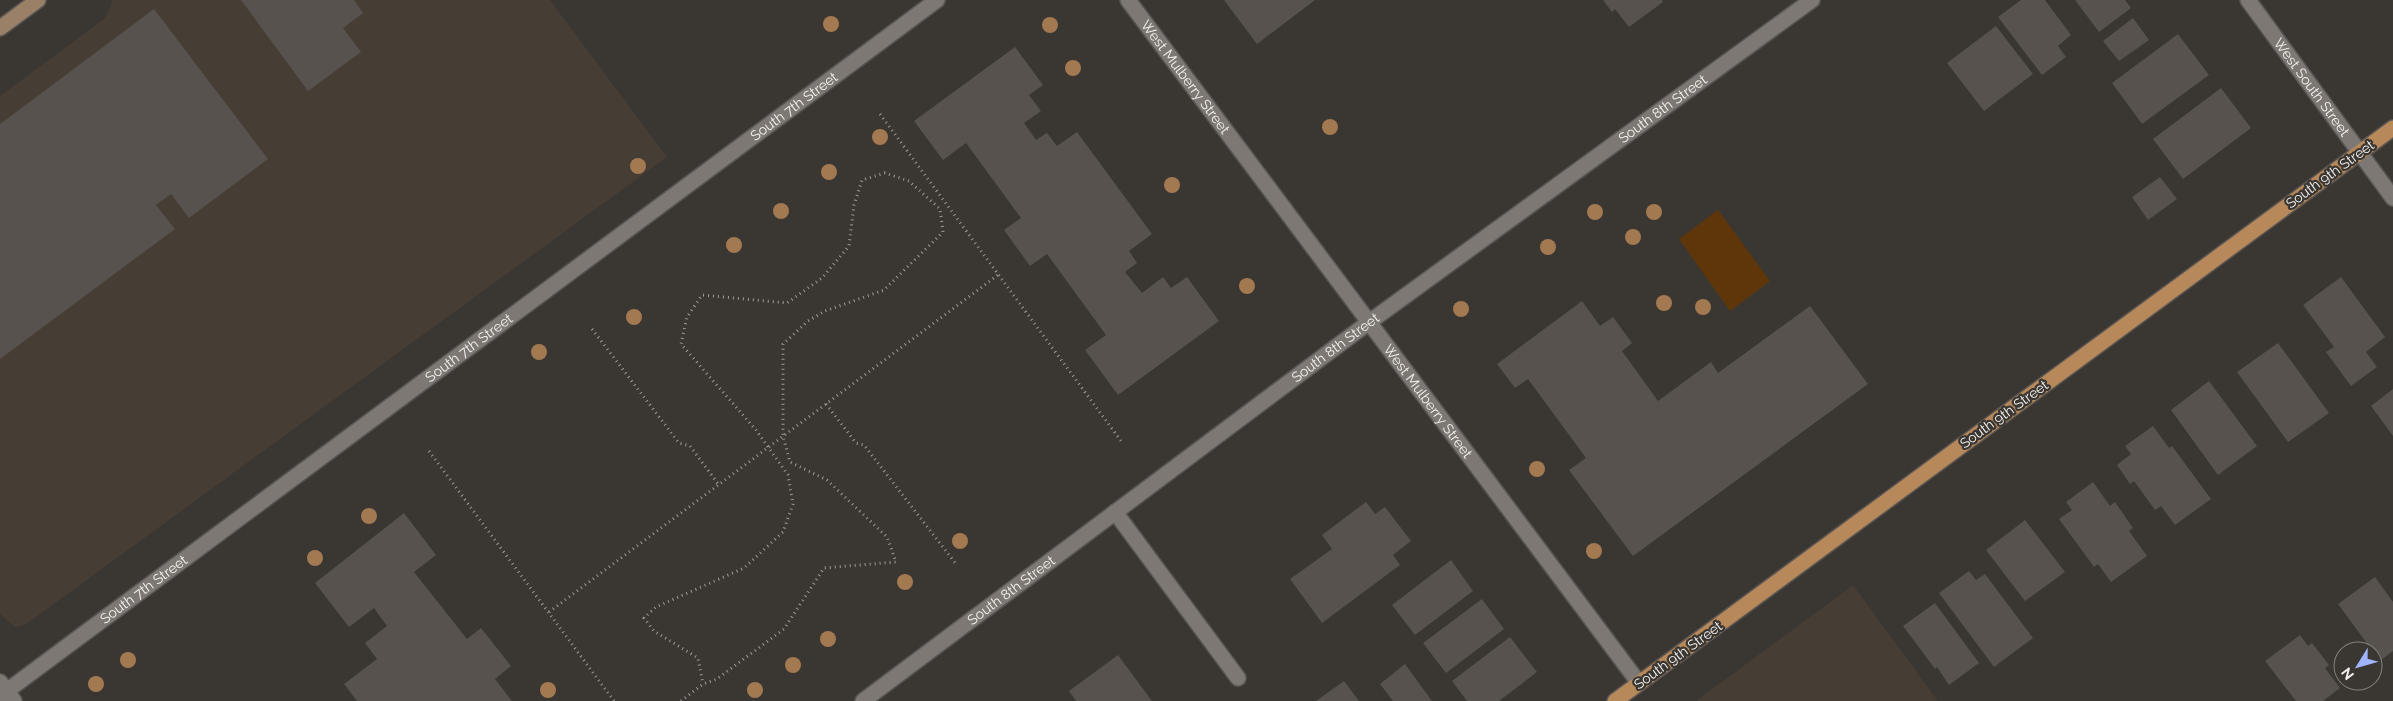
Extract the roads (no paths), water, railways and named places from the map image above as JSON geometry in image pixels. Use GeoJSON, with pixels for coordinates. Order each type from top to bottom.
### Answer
{"type":"FeatureCollection","features":[{"type":"Feature","properties":{"kind":"main road"},"geometry":{"type":"LineString","coordinates":[[0,28],[38,0]]}},
{"type":"Feature","properties":{"kind":"main road","name":"South 9th Street"},"geometry":{"type":"LineString","coordinates":[[1615,701],[2393,128]]}},
{"type":"Feature","properties":{"kind":"street","name":"South 7th Street"},"geometry":{"type":"LineString","coordinates":[[5,692],[937,0]]}},
{"type":"Feature","properties":{"kind":"street","name":"West Mulberry Street"},"geometry":{"type":"LineString","coordinates":[[1128,0],[1639,683]]}},
{"type":"Feature","properties":{"kind":"street","name":"South 8th Street"},"geometry":{"type":"LineString","coordinates":[[863,701],[1368,323],[1812,0]]}},
{"type":"Feature","properties":{"kind":"street","name":"West South Street"},"geometry":{"type":"LineString","coordinates":[[2248,0],[2393,198]]}},
{"type":"Feature","properties":{"kind":"street"},"geometry":{"type":"LineString","coordinates":[[1115,512],[1238,678]]}}]}
